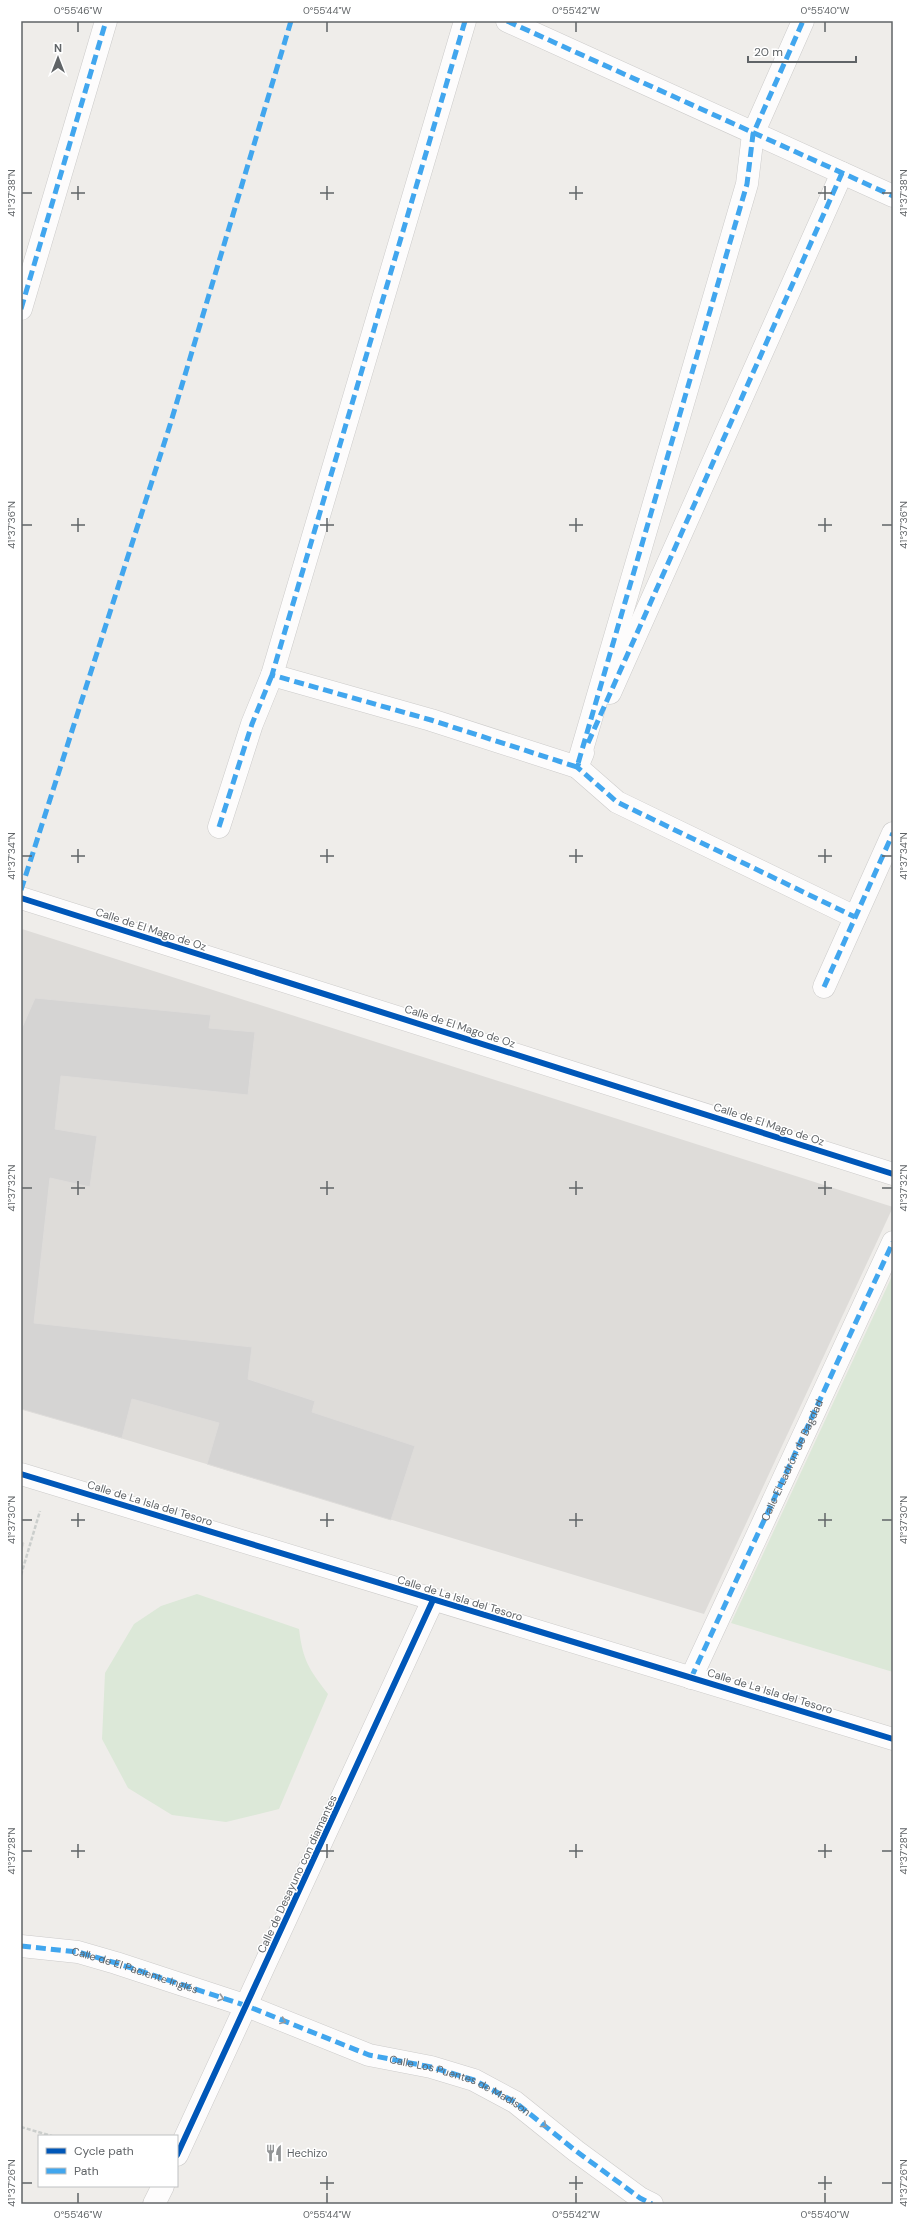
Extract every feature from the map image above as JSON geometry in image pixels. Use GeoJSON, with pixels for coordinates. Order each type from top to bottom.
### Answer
{"type":"FeatureCollection","features":[{"type":"Feature","properties":{"kind":"street"},"geometry":{"type":"LineString","coordinates":[[21,309],[106,21]]}},
{"type":"Feature","properties":{"kind":"street"},"geometry":{"type":"LineString","coordinates":[[219,826],[252,724],[272,676],[465,21]]}},
{"type":"Feature","properties":{"kind":"street"},"geometry":{"type":"LineString","coordinates":[[507,21],[753,134],[893,196]]}},
{"type":"Feature","properties":{"kind":"street"},"geometry":{"type":"LineString","coordinates":[[577,767],[747,184],[753,134],[803,21]]}},
{"type":"Feature","properties":{"kind":"street"},"geometry":{"type":"LineString","coordinates":[[577,767],[842,173]]}},
{"type":"Feature","properties":{"kind":"street"},"geometry":{"type":"LineString","coordinates":[[272,676],[424,718],[577,767],[617,802],[855,917]]}},
{"type":"Feature","properties":{"kind":"street"},"geometry":{"type":"LineString","coordinates":[[824,987],[893,833]]}},
{"type":"Feature","properties":{"kind":"street","name":"Calle de El Mago de Oz"},"geometry":{"type":"LineString","coordinates":[[21,898],[893,1174]]}},
{"type":"Feature","properties":{"kind":"street","name":"Calle El Ladrón de Bagdad"},"geometry":{"type":"LineString","coordinates":[[691,1678],[893,1242]]}},
{"type":"Feature","properties":{"kind":"street","name":"Calle de La Isla del Tesoro"},"geometry":{"type":"LineString","coordinates":[[21,1474],[893,1740]]}},
{"type":"Feature","properties":{"kind":"street","name":"Calle de Desayuno con diamantes"},"geometry":{"type":"LineString","coordinates":[[178,2153],[433,1600]]}},
{"type":"Feature","properties":{"kind":"street","name":"Calle de El Paciente Inglés"},"geometry":{"type":"LineString","coordinates":[[21,1946],[78,1952],[247,2006]]}},
{"type":"Feature","properties":{"kind":"street","name":"Calle Los Puentes de Madison"},"geometry":{"type":"LineString","coordinates":[[247,2006],[369,2055],[431,2067],[474,2080],[515,2102],[576,2151],[640,2198],[652,2204]]}},
{"type":"Feature","properties":{"kind":"street"},"geometry":{"type":"LineString","coordinates":[[154,2204],[162,2187]]}},
{"type":"Feature","properties":{"kind":"path"},"geometry":{"type":"LineString","coordinates":[[21,1575],[48,1482]]}},
{"type":"Feature","properties":{"kind":"path"},"geometry":{"type":"LineString","coordinates":[[21,2126],[49,2135]]}},
{"type":"Feature","properties":{"kind":"shaded area"},"geometry":{"type":"Polygon","coordinates":[[[22,929],[893,1207],[704,1614],[21,1408],[22,929]]]}},
{"type":"Feature","properties":{"kind":"green space"},"geometry":{"type":"Polygon","coordinates":[[[893,1274],[893,1672],[731,1623],[893,1274]]]}},
{"type":"Feature","properties":{"kind":"green space"},"geometry":{"type":"Polygon","coordinates":[[[197,1594],[299,1629],[308,1664],[328,1694],[279,1809],[226,1822],[172,1815],[128,1788],[102,1739],[105,1673],[134,1624],[161,1606],[197,1594]]]}},
{"type":"Feature","properties":{"kind":"building"},"geometry":{"type":"Polygon","coordinates":[[[35,998],[211,1015],[209,1028],[255,1032],[248,1095],[61,1076],[55,1129],[97,1136],[90,1187],[50,1178],[34,1323],[252,1347],[248,1379],[315,1401],[312,1412],[415,1446],[391,1520],[207,1464],[219,1423],[132,1399],[122,1438],[21,1409],[21,1030],[35,998]]]}},
{"type":"Feature","properties":{"kind":"building"},"geometry":{"type":"Polygon","coordinates":[[[21,1542],[24,1543],[21,1553],[21,1542]]]}},
{"type":"Feature","properties":{"kind":"marked path"},"geometry":{"type":"LineString","coordinates":[[21,309],[106,21]]}},
{"type":"Feature","properties":{"kind":"marked path"},"geometry":{"type":"LineString","coordinates":[[21,890],[170,425],[291,21]]}},
{"type":"Feature","properties":{"kind":"marked path"},"geometry":{"type":"LineString","coordinates":[[465,21],[272,675],[431,720],[577,767],[747,184],[753,134],[803,21]]}},
{"type":"Feature","properties":{"kind":"marked path"},"geometry":{"type":"LineString","coordinates":[[507,21],[893,196]]}},
{"type":"Feature","properties":{"kind":"marked path"},"geometry":{"type":"LineString","coordinates":[[588,743],[842,173]]}},
{"type":"Feature","properties":{"kind":"marked path"},"geometry":{"type":"LineString","coordinates":[[219,827],[252,724],[272,675]]}},
{"type":"Feature","properties":{"kind":"marked path"},"geometry":{"type":"LineString","coordinates":[[579,763],[577,767],[617,802],[855,917]]}},
{"type":"Feature","properties":{"kind":"marked path"},"geometry":{"type":"LineString","coordinates":[[824,987],[893,833]]}},
{"type":"Feature","properties":{"kind":"marked path"},"geometry":{"type":"LineString","coordinates":[[691,1678],[893,1242]]}},
{"type":"Feature","properties":{"kind":"marked path"},"geometry":{"type":"LineString","coordinates":[[21,1946],[78,1952],[116,1963],[247,2006],[369,2055],[431,2067],[474,2080],[515,2102],[576,2151],[640,2198],[652,2204]]}},
{"type":"Feature","properties":{"kind":"cycle path"},"geometry":{"type":"LineString","coordinates":[[21,898],[893,1174]]}},
{"type":"Feature","properties":{"kind":"cycle path"},"geometry":{"type":"LineString","coordinates":[[21,1474],[893,1739]]}},
{"type":"Feature","properties":{"kind":"cycle path"},"geometry":{"type":"LineString","coordinates":[[178,2153],[433,1600]]}},
{"type":"Feature","properties":{"kind":"place","name":"Hechizo"},"geometry":{"type":"Point","coordinates":[274,2153]}}]}
